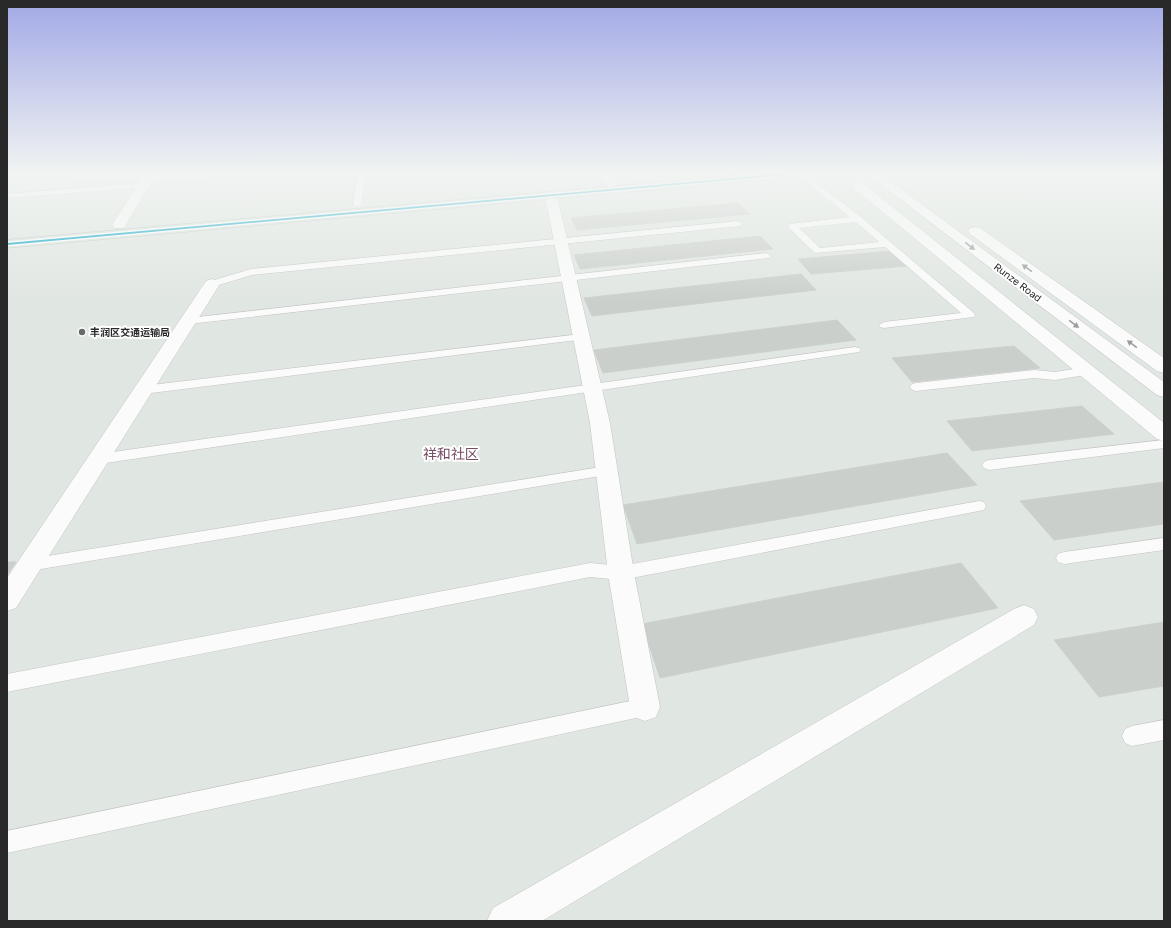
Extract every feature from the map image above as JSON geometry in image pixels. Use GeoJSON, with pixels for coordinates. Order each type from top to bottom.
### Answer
{"type":"FeatureCollection","features":[{"type":"Feature","properties":{"kind":"main road"},"geometry":{"type":"LineString","coordinates":[[7,235],[222,216]]}},
{"type":"Feature","properties":{"kind":"main road"},"geometry":{"type":"LineString","coordinates":[[7,244],[321,216]]}},
{"type":"Feature","properties":{"kind":"street"},"geometry":{"type":"LineString","coordinates":[[119,225],[125,216]]}},
{"type":"Feature","properties":{"kind":"street"},"geometry":{"type":"LineString","coordinates":[[556,216],[600,423],[621,573],[645,707]]}},
{"type":"Feature","properties":{"kind":"street"},"geometry":{"type":"LineString","coordinates":[[896,216],[1164,434]]}},
{"type":"Feature","properties":{"kind":"street","name":"Runze Road"},"geometry":{"type":"LineString","coordinates":[[930,216],[1164,391]]}},
{"type":"Feature","properties":{"kind":"street","name":"Runze Road"},"geometry":{"type":"LineString","coordinates":[[964,224],[1164,367]]}},
{"type":"Feature","properties":{"kind":"street"},"geometry":{"type":"LineString","coordinates":[[7,600],[212,284]]}},
{"type":"Feature","properties":{"kind":"street"},"geometry":{"type":"LineString","coordinates":[[506,921],[1024,617]]}},
{"type":"Feature","properties":{"kind":"lane"},"geometry":{"type":"LineString","coordinates":[[854,216],[970,315],[884,325]]}},
{"type":"Feature","properties":{"kind":"lane"},"geometry":{"type":"LineString","coordinates":[[858,219],[792,226],[818,251],[888,244]]}},
{"type":"Feature","properties":{"kind":"lane"},"geometry":{"type":"LineString","coordinates":[[212,284],[251,272],[738,224]]}},
{"type":"Feature","properties":{"kind":"lane"},"geometry":{"type":"LineString","coordinates":[[189,321],[766,256]]}},
{"type":"Feature","properties":{"kind":"lane"},"geometry":{"type":"LineString","coordinates":[[143,390],[581,336]]}},
{"type":"Feature","properties":{"kind":"lane"},"geometry":{"type":"LineString","coordinates":[[99,459],[855,350]]}},
{"type":"Feature","properties":{"kind":"lane"},"geometry":{"type":"LineString","coordinates":[[916,387],[1034,374],[1055,376],[1087,371]]}},
{"type":"Feature","properties":{"kind":"lane"},"geometry":{"type":"LineString","coordinates":[[989,465],[1164,444]]}},
{"type":"Feature","properties":{"kind":"lane"},"geometry":{"type":"LineString","coordinates":[[30,565],[607,470]]}},
{"type":"Feature","properties":{"kind":"lane"},"geometry":{"type":"LineString","coordinates":[[7,683],[590,570],[621,573],[979,506]]}},
{"type":"Feature","properties":{"kind":"lane"},"geometry":{"type":"LineString","coordinates":[[1064,558],[1164,544]]}},
{"type":"Feature","properties":{"kind":"lane"},"geometry":{"type":"LineString","coordinates":[[7,842],[645,707]]}},
{"type":"Feature","properties":{"kind":"lane"},"geometry":{"type":"LineString","coordinates":[[1132,736],[1164,730]]}},
{"type":"Feature","properties":{"kind":"building"},"geometry":{"type":"Polygon","coordinates":[[[590,216],[724,216],[577,230],[571,218],[590,216]]]}},
{"type":"Feature","properties":{"kind":"building"},"geometry":{"type":"Polygon","coordinates":[[[760,236],[773,249],[580,269],[574,255],[760,236]]]}},
{"type":"Feature","properties":{"kind":"building"},"geometry":{"type":"Polygon","coordinates":[[[891,251],[907,266],[811,274],[798,259],[891,251]]]}},
{"type":"Feature","properties":{"kind":"building"},"geometry":{"type":"Polygon","coordinates":[[[801,274],[816,290],[592,316],[584,298],[801,274]]]}},
{"type":"Feature","properties":{"kind":"building"},"geometry":{"type":"Polygon","coordinates":[[[837,320],[856,340],[603,373],[594,350],[837,320]]]}},
{"type":"Feature","properties":{"kind":"building"},"geometry":{"type":"Polygon","coordinates":[[[1014,346],[1040,368],[912,382],[892,358],[1014,346]]]}},
{"type":"Feature","properties":{"kind":"building"},"geometry":{"type":"Polygon","coordinates":[[[1082,406],[1114,434],[972,451],[947,421],[1082,406]]]}},
{"type":"Feature","properties":{"kind":"building"},"geometry":{"type":"Polygon","coordinates":[[[947,453],[977,485],[637,544],[623,505],[947,453]]]}},
{"type":"Feature","properties":{"kind":"building"},"geometry":{"type":"Polygon","coordinates":[[[1164,482],[1164,524],[1054,540],[1020,501],[1164,482]]]}},
{"type":"Feature","properties":{"kind":"building"},"geometry":{"type":"Polygon","coordinates":[[[7,562],[16,562],[7,575],[7,562]]]}},
{"type":"Feature","properties":{"kind":"building"},"geometry":{"type":"Polygon","coordinates":[[[961,563],[998,608],[660,678],[642,624],[961,563]]]}},
{"type":"Feature","properties":{"kind":"building"},"geometry":{"type":"Polygon","coordinates":[[[1164,622],[1164,686],[1099,697],[1054,640],[1164,622]]]}},
{"type":"Feature","properties":{"kind":"transit line"},"geometry":{"type":"LineString","coordinates":[[7,244],[315,216]]}},
{"type":"Feature","properties":{"kind":"place","name":"丰润区交通运输局"},"geometry":{"type":"Point","coordinates":[82,332]}},
{"type":"Feature","properties":{"kind":"district","name":"祥和社区"},"geometry":{"type":"Point","coordinates":[451,454]}}]}
